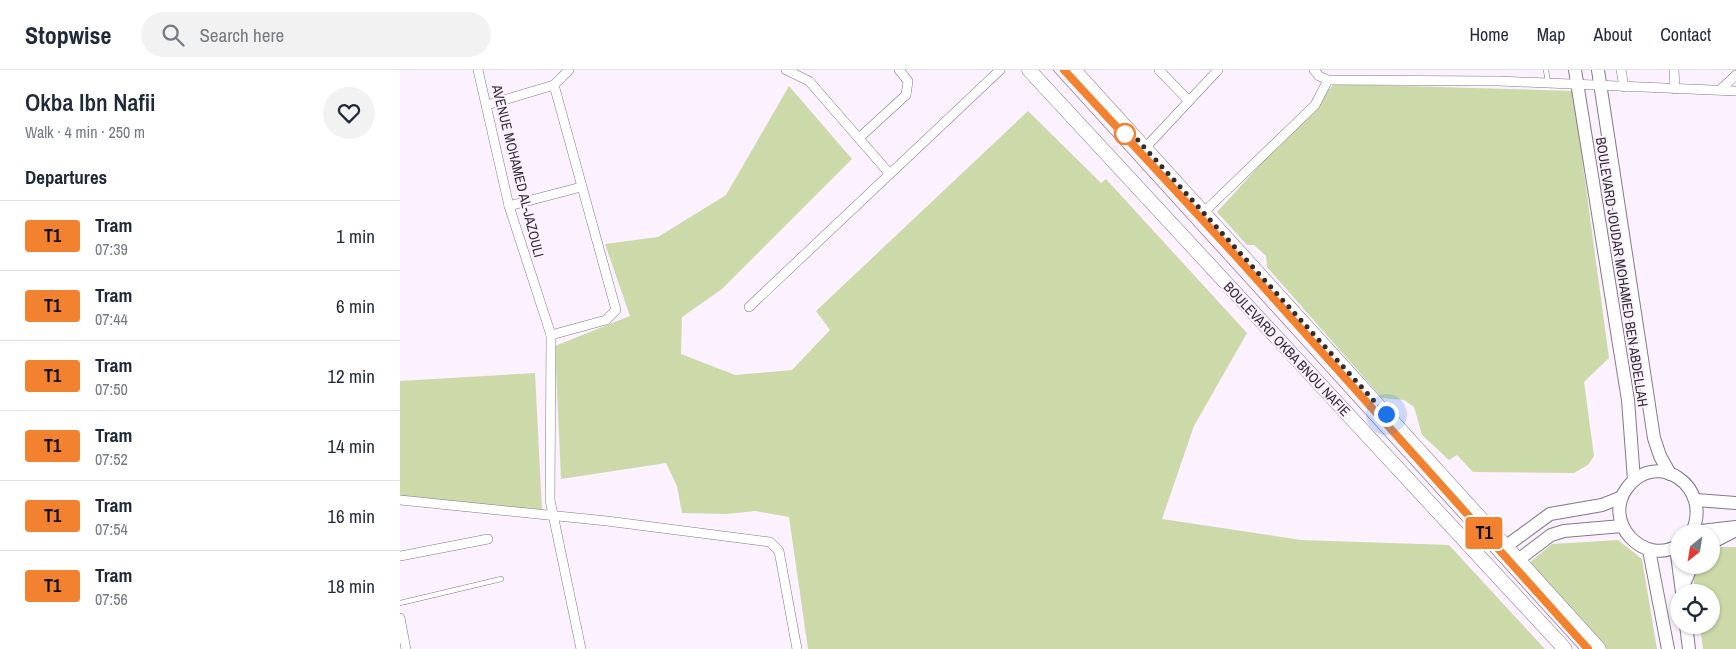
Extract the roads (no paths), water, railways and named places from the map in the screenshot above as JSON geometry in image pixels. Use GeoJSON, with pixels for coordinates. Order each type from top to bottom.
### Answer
{"type":"FeatureCollection","features":[{"type":"Feature","properties":{"kind":"main road","name":"BOULEVARD OKBA BNOU NAFIE"},"geometry":{"type":"LineString","coordinates":[[1029,70],[1565,649]]}},
{"type":"Feature","properties":{"kind":"main road","name":"BOULEVARD OKBA BNOU NAFIE"},"geometry":{"type":"LineString","coordinates":[[1074,70],[1146,147],[1599,649]]}},
{"type":"Feature","properties":{"kind":"main road","name":"BOULEVARD JOUDAR MOHAMED BEN ABDELLAH"},"geometry":{"type":"LineString","coordinates":[[1575,70],[1628,400],[1634,480]]}},
{"type":"Feature","properties":{"kind":"main road","name":"BOULEVARD JOUDAR MOHAMED BEN ABDELLAH"},"geometry":{"type":"LineString","coordinates":[[1598,70],[1654,438],[1660,456],[1670,474]]}},
{"type":"Feature","properties":{"kind":"main road"},"geometry":{"type":"LineString","coordinates":[[1670,548],[1649,550],[1630,538],[1622,526],[1619,508],[1622,497],[1634,480],[1652,472],[1670,474],[1683,480],[1692,491],[1696,500],[1698,514],[1695,524]]}},
{"type":"Feature","properties":{"kind":"main road"},"geometry":{"type":"LineString","coordinates":[[1505,547],[1550,514],[1602,505],[1622,497]]}},
{"type":"Feature","properties":{"kind":"main road"},"geometry":{"type":"LineString","coordinates":[[1696,500],[1736,503]]}},
{"type":"Feature","properties":{"kind":"main road"},"geometry":{"type":"LineString","coordinates":[[1518,560],[1551,534],[1622,526]]}},
{"type":"Feature","properties":{"kind":"main road"},"geometry":{"type":"LineString","coordinates":[[1720,530],[1736,529]]}},
{"type":"Feature","properties":{"kind":"main road"},"geometry":{"type":"LineString","coordinates":[[1720,538],[1736,529]]}},
{"type":"Feature","properties":{"kind":"main road"},"geometry":{"type":"LineString","coordinates":[[1649,550],[1668,649]]}},
{"type":"Feature","properties":{"kind":"main road"},"geometry":{"type":"LineString","coordinates":[[1687,634],[1689,649]]}},
{"type":"Feature","properties":{"kind":"street","name":"AVENUE MOHAMED AL-JAZOULI"},"geometry":{"type":"LineString","coordinates":[[478,70],[509,206],[551,335],[549,472],[553,515],[581,649]]}},
{"type":"Feature","properties":{"kind":"street"},"geometry":{"type":"LineString","coordinates":[[487,105],[554,85],[570,70]]}},
{"type":"Feature","properties":{"kind":"street"},"geometry":{"type":"LineString","coordinates":[[786,70],[809,81],[889,173]]}},
{"type":"Feature","properties":{"kind":"street"},"geometry":{"type":"LineString","coordinates":[[859,138],[906,94],[908,82],[899,70]]}},
{"type":"Feature","properties":{"kind":"street"},"geometry":{"type":"LineString","coordinates":[[749,307],[1000,70]]}},
{"type":"Feature","properties":{"kind":"street"},"geometry":{"type":"LineString","coordinates":[[1159,70],[1188,100]]}},
{"type":"Feature","properties":{"kind":"street"},"geometry":{"type":"LineString","coordinates":[[1146,147],[1218,70]]}},
{"type":"Feature","properties":{"kind":"street"},"geometry":{"type":"LineString","coordinates":[[1314,70],[1319,76],[1328,80],[1499,81],[1736,91]]}},
{"type":"Feature","properties":{"kind":"street"},"geometry":{"type":"LineString","coordinates":[[1497,70],[1499,81]]}},
{"type":"Feature","properties":{"kind":"street"},"geometry":{"type":"LineString","coordinates":[[1621,70],[1624,87]]}},
{"type":"Feature","properties":{"kind":"street"},"geometry":{"type":"LineString","coordinates":[[1674,70],[1675,89]]}},
{"type":"Feature","properties":{"kind":"street"},"geometry":{"type":"LineString","coordinates":[[1720,90],[1736,76]]}},
{"type":"Feature","properties":{"kind":"street"},"geometry":{"type":"LineString","coordinates":[[1204,212],[1315,105],[1328,80]]}},
{"type":"Feature","properties":{"kind":"street"},"geometry":{"type":"LineString","coordinates":[[551,335],[606,320],[616,310],[554,85]]}},
{"type":"Feature","properties":{"kind":"street"},"geometry":{"type":"LineString","coordinates":[[509,206],[581,187]]}},
{"type":"Feature","properties":{"kind":"street"},"geometry":{"type":"LineString","coordinates":[[400,500],[553,515],[770,542],[778,551],[797,649]]}},
{"type":"Feature","properties":{"kind":"street"},"geometry":{"type":"LineString","coordinates":[[400,556],[488,539]]}},
{"type":"Feature","properties":{"kind":"street"},"geometry":{"type":"LineString","coordinates":[[400,618],[406,649]]}},
{"type":"Feature","properties":{"kind":"lane"},"geometry":{"type":"LineString","coordinates":[[1546,70],[1548,83]]}},
{"type":"Feature","properties":{"kind":"lane"},"geometry":{"type":"LineString","coordinates":[[400,603],[501,579]]}},
{"type":"Feature","properties":{"kind":"tram line"},"geometry":{"type":"LineString","coordinates":[[1053,70],[1579,649]]}},
{"type":"Feature","properties":{"kind":"tram line"},"geometry":{"type":"LineString","coordinates":[[1064,70],[1221,239],[1528,581]]}},
{"type":"Feature","properties":{"kind":"tram line","name":"T1"},"geometry":{"type":"LineString","coordinates":[[1064,70],[1234,254],[1588,649]]}}]}
